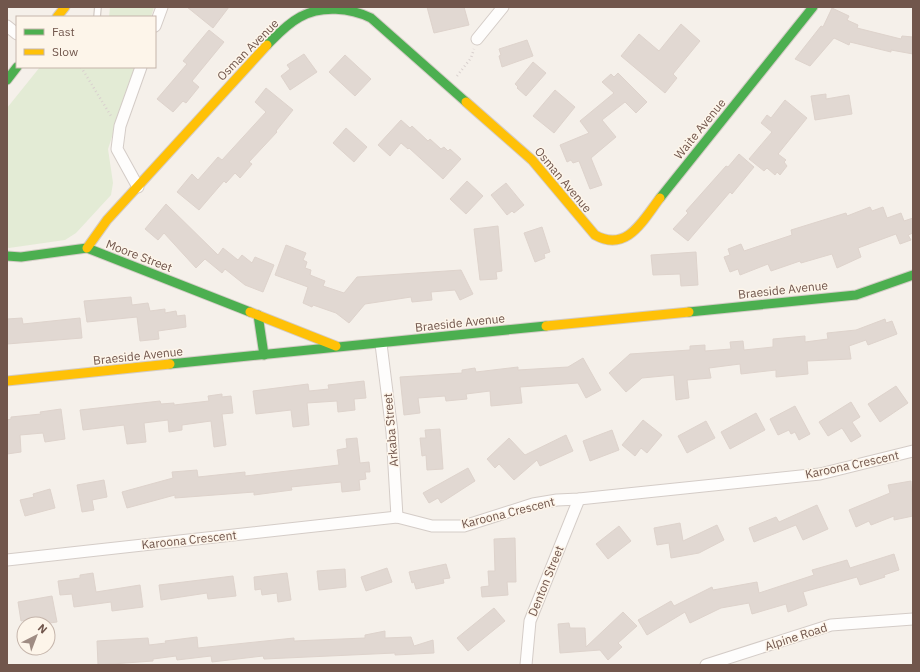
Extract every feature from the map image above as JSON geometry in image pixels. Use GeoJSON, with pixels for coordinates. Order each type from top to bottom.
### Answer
{"type":"FeatureCollection","features":[{"type":"Feature","properties":{"kind":"street"},"geometry":{"type":"LineString","coordinates":[[58,16],[65,7]]}},
{"type":"Feature","properties":{"kind":"street"},"geometry":{"type":"LineString","coordinates":[[156,23],[162,7]]}},
{"type":"Feature","properties":{"kind":"street"},"geometry":{"type":"LineString","coordinates":[[477,39],[503,7]]}},
{"type":"Feature","properties":{"kind":"street","name":"Waite Avenue"},"geometry":{"type":"LineString","coordinates":[[595,235],[610,242],[619,241],[635,230],[813,7]]}},
{"type":"Feature","properties":{"kind":"street","name":"Osman Avenue"},"geometry":{"type":"LineString","coordinates":[[88,248],[107,220],[258,53],[292,22],[301,16],[314,11],[343,10],[359,12],[371,18],[532,160],[595,235]]}},
{"type":"Feature","properties":{"kind":"street"},"geometry":{"type":"LineString","coordinates":[[7,26],[16,33]]}},
{"type":"Feature","properties":{"kind":"street"},"geometry":{"type":"LineString","coordinates":[[7,80],[17,68]]}},
{"type":"Feature","properties":{"kind":"street"},"geometry":{"type":"LineString","coordinates":[[138,187],[117,149],[121,124],[141,68]]}},
{"type":"Feature","properties":{"kind":"street","name":"Moore Street"},"geometry":{"type":"LineString","coordinates":[[7,256],[21,257],[88,248],[340,347]]}},
{"type":"Feature","properties":{"kind":"street","name":"Braeside Avenue"},"geometry":{"type":"LineString","coordinates":[[7,381],[856,295],[913,275]]}},
{"type":"Feature","properties":{"kind":"street"},"geometry":{"type":"LineString","coordinates":[[258,315],[264,355]]}},
{"type":"Feature","properties":{"kind":"street","name":"Arkaba Street"},"geometry":{"type":"LineString","coordinates":[[381,344],[392,432],[397,517]]}},
{"type":"Feature","properties":{"kind":"street","name":"Karoona Crescent"},"geometry":{"type":"LineString","coordinates":[[7,560],[397,517],[432,526],[464,526],[532,504],[557,500],[820,474],[913,452]]}},
{"type":"Feature","properties":{"kind":"street","name":"Denton Street"},"geometry":{"type":"LineString","coordinates":[[526,665],[530,621],[579,499]]}},
{"type":"Feature","properties":{"kind":"street","name":"Alpine Road"},"geometry":{"type":"LineString","coordinates":[[706,665],[831,625],[913,619]]}},
{"type":"Feature","properties":{"kind":"path"},"geometry":{"type":"LineString","coordinates":[[448,86],[471,58],[477,39]]}},
{"type":"Feature","properties":{"kind":"path"},"geometry":{"type":"LineString","coordinates":[[82,68],[108,113],[121,124]]}},
{"type":"Feature","properties":{"kind":"green space"},"geometry":{"type":"Polygon","coordinates":[[[110,7],[154,7],[151,16],[109,16],[110,7]]]}},
{"type":"Feature","properties":{"kind":"green space"},"geometry":{"type":"Polygon","coordinates":[[[39,68],[135,68],[108,149],[113,183],[111,195],[76,233],[65,240],[9,248],[7,247],[7,108],[39,68]]]}},
{"type":"Feature","properties":{"kind":"building"},"geometry":{"type":"Polygon","coordinates":[[[187,7],[229,7],[213,28],[187,7]]]}},
{"type":"Feature","properties":{"kind":"building"},"geometry":{"type":"Polygon","coordinates":[[[427,7],[464,7],[469,25],[434,33],[427,7]]]}},
{"type":"Feature","properties":{"kind":"building"},"geometry":{"type":"Polygon","coordinates":[[[832,8],[849,16],[847,20],[858,25],[857,28],[901,39],[902,36],[913,37],[913,54],[891,50],[891,52],[850,42],[849,45],[834,38],[810,66],[795,59],[821,26],[823,27],[832,8]]]}},
{"type":"Feature","properties":{"kind":"building"},"geometry":{"type":"Polygon","coordinates":[[[681,24],[700,41],[673,74],[677,78],[665,93],[621,56],[639,34],[659,51],[681,24]]]}},
{"type":"Feature","properties":{"kind":"building"},"geometry":{"type":"Polygon","coordinates":[[[209,30],[224,42],[192,81],[199,87],[186,103],[183,101],[173,112],[157,99],[187,64],[183,61],[209,30]]]}},
{"type":"Feature","properties":{"kind":"building"},"geometry":{"type":"Polygon","coordinates":[[[527,40],[533,56],[502,67],[499,49],[527,40]]]}},
{"type":"Feature","properties":{"kind":"building"},"geometry":{"type":"Polygon","coordinates":[[[304,54],[317,72],[290,90],[281,76],[290,69],[287,65],[304,54]]]}},
{"type":"Feature","properties":{"kind":"building"},"geometry":{"type":"Polygon","coordinates":[[[345,55],[371,79],[355,96],[329,72],[345,55]]]}},
{"type":"Feature","properties":{"kind":"building"},"geometry":{"type":"Polygon","coordinates":[[[533,62],[546,73],[526,96],[517,88],[518,87],[515,84],[533,62]]]}},
{"type":"Feature","properties":{"kind":"building"},"geometry":{"type":"Polygon","coordinates":[[[618,73],[647,102],[636,113],[625,102],[602,120],[616,137],[591,158],[602,185],[590,189],[579,161],[573,163],[571,160],[567,162],[560,145],[589,133],[580,121],[614,93],[602,82],[611,74],[614,77],[618,73]]]}},
{"type":"Feature","properties":{"kind":"building"},"geometry":{"type":"Polygon","coordinates":[[[266,88],[293,110],[276,131],[277,132],[249,162],[252,164],[240,178],[235,173],[226,183],[224,181],[199,210],[177,192],[192,174],[198,180],[218,157],[222,160],[266,112],[255,102],[266,88]]]}},
{"type":"Feature","properties":{"kind":"building"},"geometry":{"type":"Polygon","coordinates":[[[555,90],[575,107],[554,133],[533,116],[555,90]]]}},
{"type":"Feature","properties":{"kind":"building"},"geometry":{"type":"Polygon","coordinates":[[[826,94],[826,99],[849,95],[852,114],[815,120],[811,96],[826,94]]]}},
{"type":"Feature","properties":{"kind":"building"},"geometry":{"type":"Polygon","coordinates":[[[785,100],[807,118],[778,154],[786,160],[784,162],[787,166],[780,175],[777,172],[775,175],[767,168],[764,171],[749,159],[772,132],[761,123],[767,115],[771,118],[785,100]]]}},
{"type":"Feature","properties":{"kind":"building"},"geometry":{"type":"Polygon","coordinates":[[[401,120],[410,128],[412,126],[428,141],[430,139],[441,149],[444,147],[448,151],[450,149],[461,159],[443,179],[409,148],[408,149],[401,143],[390,156],[378,145],[401,120]]]}},
{"type":"Feature","properties":{"kind":"building"},"geometry":{"type":"Polygon","coordinates":[[[346,128],[367,147],[354,162],[333,143],[346,128]]]}},
{"type":"Feature","properties":{"kind":"building"},"geometry":{"type":"Polygon","coordinates":[[[739,154],[754,167],[732,194],[730,192],[688,241],[673,229],[688,213],[686,211],[726,166],[728,167],[739,154]]]}},
{"type":"Feature","properties":{"kind":"building"},"geometry":{"type":"Polygon","coordinates":[[[467,181],[483,196],[466,214],[450,199],[467,181]]]}},
{"type":"Feature","properties":{"kind":"building"},"geometry":{"type":"Polygon","coordinates":[[[506,183],[524,205],[514,213],[512,211],[507,215],[491,195],[506,183]]]}},
{"type":"Feature","properties":{"kind":"building"},"geometry":{"type":"Polygon","coordinates":[[[166,204],[218,255],[223,248],[238,260],[242,255],[252,263],[255,257],[274,265],[263,292],[245,285],[225,269],[222,273],[205,259],[196,268],[164,233],[158,240],[145,229],[166,204]]]}},
{"type":"Feature","properties":{"kind":"building"},"geometry":{"type":"Polygon","coordinates":[[[870,207],[872,211],[883,207],[887,218],[901,213],[904,221],[913,218],[913,233],[908,235],[911,240],[900,244],[896,234],[858,248],[861,257],[837,268],[832,254],[801,263],[800,261],[771,271],[768,264],[740,275],[738,269],[730,272],[724,257],[730,255],[728,249],[741,244],[744,251],[792,235],[791,230],[846,213],[847,216],[870,207]]]}},
{"type":"Feature","properties":{"kind":"building"},"geometry":{"type":"Polygon","coordinates":[[[498,226],[502,271],[496,272],[497,279],[480,280],[474,229],[498,226]]]}},
{"type":"Feature","properties":{"kind":"building"},"geometry":{"type":"Polygon","coordinates":[[[542,227],[550,252],[544,254],[545,258],[535,262],[524,233],[542,227]]]}},
{"type":"Feature","properties":{"kind":"building"},"geometry":{"type":"Polygon","coordinates":[[[286,245],[306,253],[303,260],[307,262],[305,268],[311,270],[310,275],[325,281],[323,286],[344,293],[357,277],[461,270],[473,294],[460,300],[455,290],[431,292],[432,300],[412,302],[411,297],[365,304],[349,323],[336,313],[313,305],[312,307],[303,303],[308,287],[275,275],[286,245]]]}},
{"type":"Feature","properties":{"kind":"building"},"geometry":{"type":"Polygon","coordinates":[[[696,252],[698,285],[681,286],[680,274],[653,275],[651,255],[696,252]]]}},
{"type":"Feature","properties":{"kind":"building"},"geometry":{"type":"Polygon","coordinates":[[[131,297],[132,305],[148,303],[150,311],[165,309],[165,313],[176,311],[177,316],[185,315],[186,327],[158,331],[159,339],[140,341],[137,317],[87,322],[84,301],[131,297]]]}},
{"type":"Feature","properties":{"kind":"building"},"geometry":{"type":"Polygon","coordinates":[[[22,318],[23,324],[80,318],[82,338],[7,344],[7,319],[22,318]]]}},
{"type":"Feature","properties":{"kind":"building"},"geometry":{"type":"Polygon","coordinates":[[[885,319],[886,323],[892,321],[897,334],[868,345],[866,340],[849,346],[851,359],[807,361],[808,374],[776,377],[776,370],[741,374],[740,364],[709,368],[711,378],[687,380],[689,398],[676,400],[674,375],[642,378],[626,392],[609,373],[630,354],[690,350],[690,346],[705,345],[705,351],[731,349],[730,342],[743,341],[744,350],[773,347],[773,339],[805,336],[805,342],[828,339],[827,333],[856,330],[885,319]]]}},
{"type":"Feature","properties":{"kind":"building"},"geometry":{"type":"Polygon","coordinates":[[[583,358],[601,390],[586,398],[578,383],[520,387],[522,403],[491,406],[490,391],[466,394],[467,399],[446,401],[445,396],[418,398],[420,413],[404,415],[400,377],[462,373],[462,370],[475,368],[476,372],[518,367],[518,370],[568,367],[583,358]]]}},
{"type":"Feature","properties":{"kind":"building"},"geometry":{"type":"Polygon","coordinates":[[[364,381],[366,398],[354,399],[355,410],[338,412],[337,401],[307,403],[309,425],[293,427],[291,410],[256,414],[253,391],[308,384],[309,391],[329,389],[328,385],[364,381]]]}},
{"type":"Feature","properties":{"kind":"building"},"geometry":{"type":"Polygon","coordinates":[[[896,386],[908,403],[880,422],[868,404],[896,386]]]}},
{"type":"Feature","properties":{"kind":"building"},"geometry":{"type":"Polygon","coordinates":[[[222,394],[222,397],[231,396],[233,413],[222,414],[226,445],[214,447],[211,421],[182,425],[182,430],[169,432],[168,420],[144,423],[146,442],[127,444],[124,425],[83,430],[80,410],[160,401],[161,404],[174,403],[174,405],[209,401],[208,396],[222,394]]]}},
{"type":"Feature","properties":{"kind":"building"},"geometry":{"type":"Polygon","coordinates":[[[851,402],[860,417],[852,422],[861,436],[851,442],[842,428],[828,436],[819,422],[851,402]]]}},
{"type":"Feature","properties":{"kind":"building"},"geometry":{"type":"Polygon","coordinates":[[[795,406],[810,434],[799,440],[795,432],[791,434],[789,430],[778,435],[770,419],[795,406]]]}},
{"type":"Feature","properties":{"kind":"building"},"geometry":{"type":"Polygon","coordinates":[[[61,409],[65,439],[45,442],[43,433],[20,435],[21,452],[7,454],[7,420],[11,419],[11,417],[41,414],[40,412],[61,409]]]}},
{"type":"Feature","properties":{"kind":"building"},"geometry":{"type":"Polygon","coordinates":[[[756,413],[765,430],[730,449],[721,432],[756,413]]]}},
{"type":"Feature","properties":{"kind":"building"},"geometry":{"type":"Polygon","coordinates":[[[643,420],[662,435],[647,453],[641,448],[635,456],[622,445],[643,420]]]}},
{"type":"Feature","properties":{"kind":"building"},"geometry":{"type":"Polygon","coordinates":[[[706,421],[715,438],[687,453],[678,436],[706,421]]]}},
{"type":"Feature","properties":{"kind":"building"},"geometry":{"type":"Polygon","coordinates":[[[440,429],[443,469],[427,470],[426,455],[422,456],[420,438],[426,438],[425,430],[440,429]]]}},
{"type":"Feature","properties":{"kind":"building"},"geometry":{"type":"Polygon","coordinates":[[[612,430],[619,450],[590,461],[583,441],[612,430]]]}},
{"type":"Feature","properties":{"kind":"building"},"geometry":{"type":"Polygon","coordinates":[[[566,435],[573,451],[540,466],[537,460],[514,480],[499,464],[495,468],[487,459],[509,438],[525,455],[566,435]]]}},
{"type":"Feature","properties":{"kind":"building"},"geometry":{"type":"Polygon","coordinates":[[[357,438],[360,463],[369,462],[370,472],[365,472],[366,479],[359,480],[360,490],[342,492],[341,482],[291,487],[292,490],[254,495],[254,492],[175,498],[175,495],[127,508],[122,492],[173,478],[172,472],[197,470],[198,477],[245,472],[245,476],[339,465],[337,450],[347,448],[346,439],[357,438]]]}},
{"type":"Feature","properties":{"kind":"building"},"geometry":{"type":"Polygon","coordinates":[[[468,468],[475,481],[441,503],[438,498],[429,503],[423,493],[468,468]]]}},
{"type":"Feature","properties":{"kind":"building"},"geometry":{"type":"Polygon","coordinates":[[[104,480],[107,497],[92,500],[94,510],[82,512],[77,485],[104,480]]]}},
{"type":"Feature","properties":{"kind":"building"},"geometry":{"type":"Polygon","coordinates":[[[911,481],[913,516],[894,520],[894,516],[871,525],[869,521],[856,527],[849,510],[890,493],[888,485],[911,481]]]}},
{"type":"Feature","properties":{"kind":"building"},"geometry":{"type":"Polygon","coordinates":[[[50,489],[55,508],[25,516],[20,500],[34,497],[33,494],[50,489]]]}},
{"type":"Feature","properties":{"kind":"building"},"geometry":{"type":"Polygon","coordinates":[[[817,505],[828,529],[803,540],[796,525],[754,542],[749,528],[776,517],[779,522],[817,505]]]}},
{"type":"Feature","properties":{"kind":"building"},"geometry":{"type":"Polygon","coordinates":[[[680,523],[683,541],[717,525],[724,540],[699,553],[671,558],[669,543],[657,545],[654,528],[680,523]]]}},
{"type":"Feature","properties":{"kind":"building"},"geometry":{"type":"Polygon","coordinates":[[[619,526],[631,541],[608,559],[596,544],[619,526]]]}},
{"type":"Feature","properties":{"kind":"building"},"geometry":{"type":"Polygon","coordinates":[[[515,538],[516,582],[507,582],[508,595],[482,597],[481,587],[489,586],[488,571],[495,571],[494,539],[515,538]]]}},
{"type":"Feature","properties":{"kind":"building"},"geometry":{"type":"Polygon","coordinates":[[[894,554],[899,570],[884,575],[885,577],[860,585],[857,577],[803,592],[807,605],[788,612],[786,604],[752,614],[749,603],[721,608],[690,623],[685,612],[647,635],[638,620],[671,601],[674,606],[712,587],[713,590],[757,582],[759,593],[814,575],[812,570],[847,560],[850,568],[894,554]]]}},
{"type":"Feature","properties":{"kind":"building"},"geometry":{"type":"Polygon","coordinates":[[[446,564],[450,578],[443,579],[444,583],[416,589],[414,582],[412,583],[409,572],[446,564]]]}},
{"type":"Feature","properties":{"kind":"building"},"geometry":{"type":"Polygon","coordinates":[[[387,568],[392,582],[366,591],[361,577],[387,568]]]}},
{"type":"Feature","properties":{"kind":"building"},"geometry":{"type":"Polygon","coordinates":[[[345,569],[346,587],[319,590],[317,571],[345,569]]]}},
{"type":"Feature","properties":{"kind":"building"},"geometry":{"type":"Polygon","coordinates":[[[93,573],[96,592],[140,585],[143,607],[112,611],[111,602],[74,607],[72,594],[60,595],[58,581],[80,578],[80,575],[93,573]]]}},
{"type":"Feature","properties":{"kind":"building"},"geometry":{"type":"Polygon","coordinates":[[[287,573],[291,600],[278,602],[277,593],[262,595],[261,589],[255,590],[254,577],[287,573]]]}},
{"type":"Feature","properties":{"kind":"building"},"geometry":{"type":"Polygon","coordinates":[[[233,576],[236,596],[208,599],[207,593],[161,600],[159,585],[233,576]]]}},
{"type":"Feature","properties":{"kind":"building"},"geometry":{"type":"Polygon","coordinates":[[[52,596],[56,616],[20,616],[18,602],[52,596]]]}},
{"type":"Feature","properties":{"kind":"building"},"geometry":{"type":"Polygon","coordinates":[[[494,608],[505,621],[468,651],[457,638],[494,608]]]}},
{"type":"Feature","properties":{"kind":"building"},"geometry":{"type":"Polygon","coordinates":[[[623,612],[637,626],[618,643],[622,647],[608,660],[600,650],[560,653],[558,624],[569,623],[570,628],[585,628],[586,647],[623,612]]]}},
{"type":"Feature","properties":{"kind":"building"},"geometry":{"type":"Polygon","coordinates":[[[385,631],[385,638],[411,637],[414,646],[433,640],[434,653],[395,655],[395,653],[264,659],[263,656],[212,662],[211,656],[177,660],[176,656],[153,659],[153,661],[98,665],[97,641],[148,638],[149,645],[166,643],[165,641],[197,637],[198,648],[294,638],[294,641],[365,638],[365,635],[385,631]]]}},
{"type":"Feature","properties":{"kind":"traffic: fast"},"geometry":{"type":"LineString","coordinates":[[660,198],[813,7]]}},
{"type":"Feature","properties":{"kind":"traffic: fast"},"geometry":{"type":"LineString","coordinates":[[267,45],[282,30],[308,13],[326,9],[354,12],[371,18],[466,102]]}},
{"type":"Feature","properties":{"kind":"traffic: fast"},"geometry":{"type":"LineString","coordinates":[[7,80],[16,68]]}},
{"type":"Feature","properties":{"kind":"traffic: fast"},"geometry":{"type":"LineString","coordinates":[[7,256],[21,257],[87,248],[250,312]]}},
{"type":"Feature","properties":{"kind":"traffic: fast"},"geometry":{"type":"LineString","coordinates":[[689,312],[856,295],[913,275]]}},
{"type":"Feature","properties":{"kind":"traffic: fast"},"geometry":{"type":"LineString","coordinates":[[258,315],[264,355]]}},
{"type":"Feature","properties":{"kind":"traffic: fast"},"geometry":{"type":"LineString","coordinates":[[170,364],[546,326]]}},
{"type":"Feature","properties":{"kind":"traffic: slow"},"geometry":{"type":"LineString","coordinates":[[58,16],[65,7]]}},
{"type":"Feature","properties":{"kind":"traffic: slow"},"geometry":{"type":"LineString","coordinates":[[87,248],[107,220],[267,45]]}},
{"type":"Feature","properties":{"kind":"traffic: slow"},"geometry":{"type":"LineString","coordinates":[[466,102],[532,160],[595,235],[606,239],[616,240],[625,237],[633,232],[660,198]]}},
{"type":"Feature","properties":{"kind":"traffic: slow"},"geometry":{"type":"LineString","coordinates":[[250,312],[336,346]]}},
{"type":"Feature","properties":{"kind":"traffic: slow"},"geometry":{"type":"LineString","coordinates":[[546,326],[689,312]]}},
{"type":"Feature","properties":{"kind":"traffic: slow"},"geometry":{"type":"LineString","coordinates":[[7,381],[170,364]]}}]}
